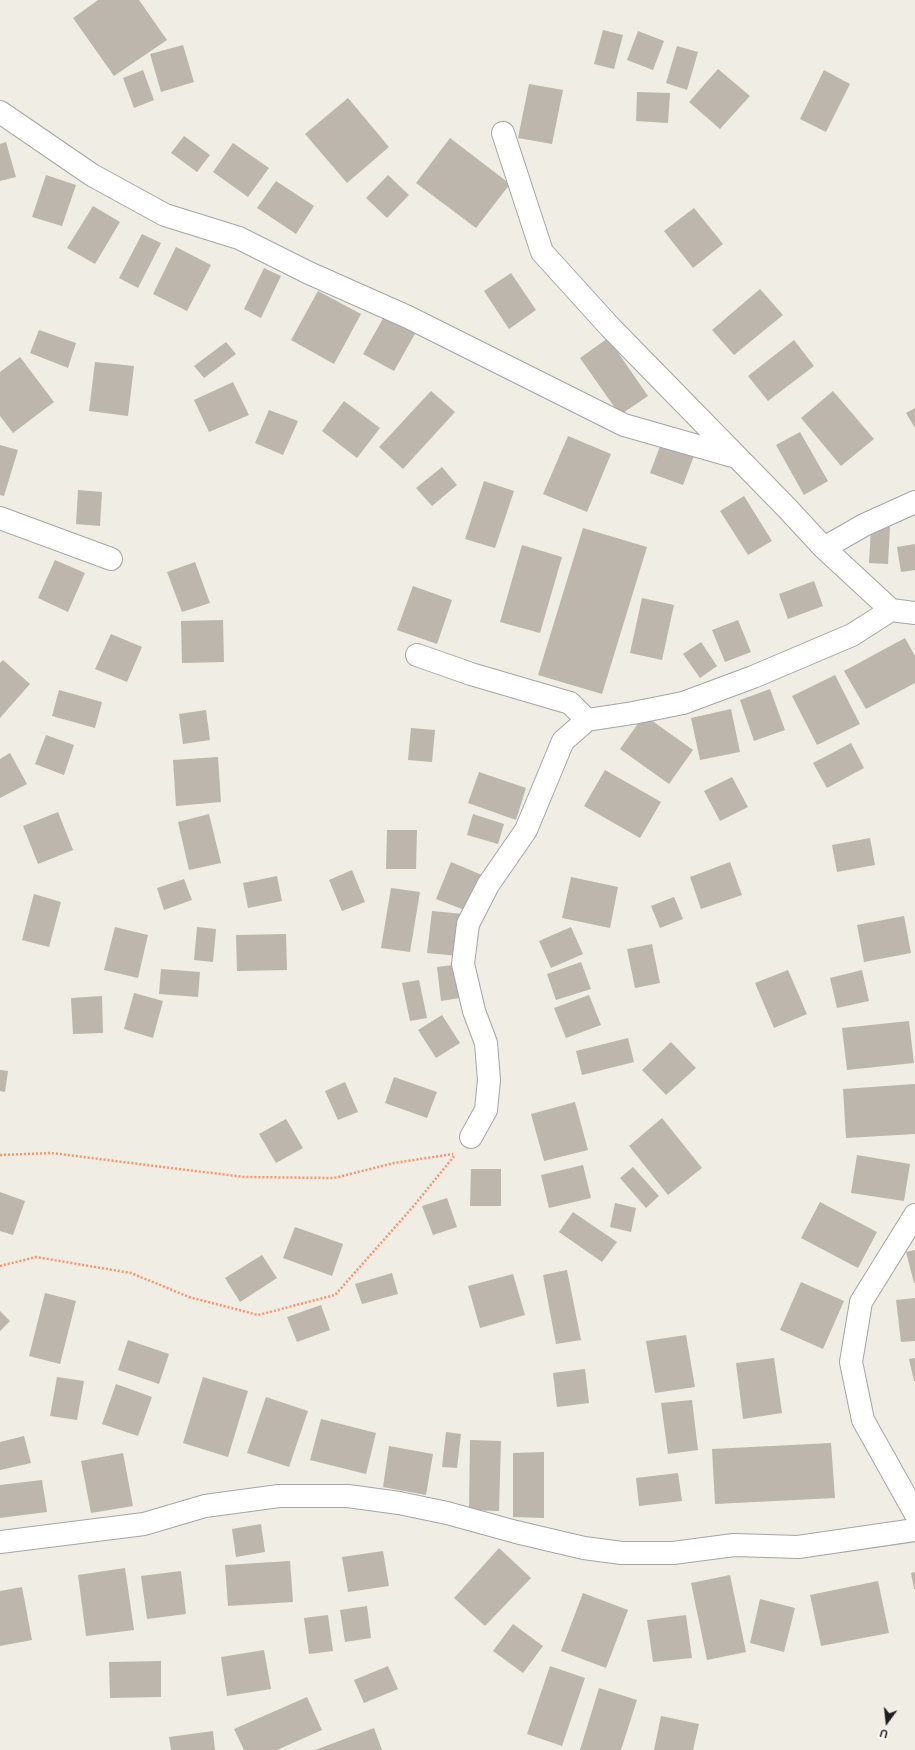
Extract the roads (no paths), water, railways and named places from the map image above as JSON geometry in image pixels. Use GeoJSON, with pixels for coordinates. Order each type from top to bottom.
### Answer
{"type":"FeatureCollection","features":[{"type":"Feature","properties":{"kind":"street"},"geometry":{"type":"LineString","coordinates":[[0,112],[92,175],[165,215],[239,238],[309,273],[408,317],[624,425],[736,457]]}},
{"type":"Feature","properties":{"kind":"street"},"geometry":{"type":"LineString","coordinates":[[503,133],[542,252],[610,327],[686,403],[824,548],[891,610],[915,613]]}},
{"type":"Feature","properties":{"kind":"street"},"geometry":{"type":"LineString","coordinates":[[824,548],[864,525],[915,502]]}},
{"type":"Feature","properties":{"kind":"street"},"geometry":{"type":"LineString","coordinates":[[0,518],[111,559]]}},
{"type":"Feature","properties":{"kind":"street"},"geometry":{"type":"LineString","coordinates":[[471,1137],[486,1110],[489,1080],[486,1042],[474,1011],[463,964],[468,924],[488,885],[526,830],[563,741],[587,720],[683,703],[753,677],[852,635],[891,610]]}},
{"type":"Feature","properties":{"kind":"street"},"geometry":{"type":"LineString","coordinates":[[417,655],[471,674],[570,704],[587,720]]}},
{"type":"Feature","properties":{"kind":"street"},"geometry":{"type":"LineString","coordinates":[[915,1215],[861,1302],[851,1362],[863,1420],[915,1514]]}},
{"type":"Feature","properties":{"kind":"street"},"geometry":{"type":"LineString","coordinates":[[0,1542],[144,1524],[205,1506],[279,1496],[348,1496],[399,1503],[447,1513],[516,1532],[584,1548],[622,1552],[673,1553],[734,1546],[798,1547],[915,1530]]}}]}
